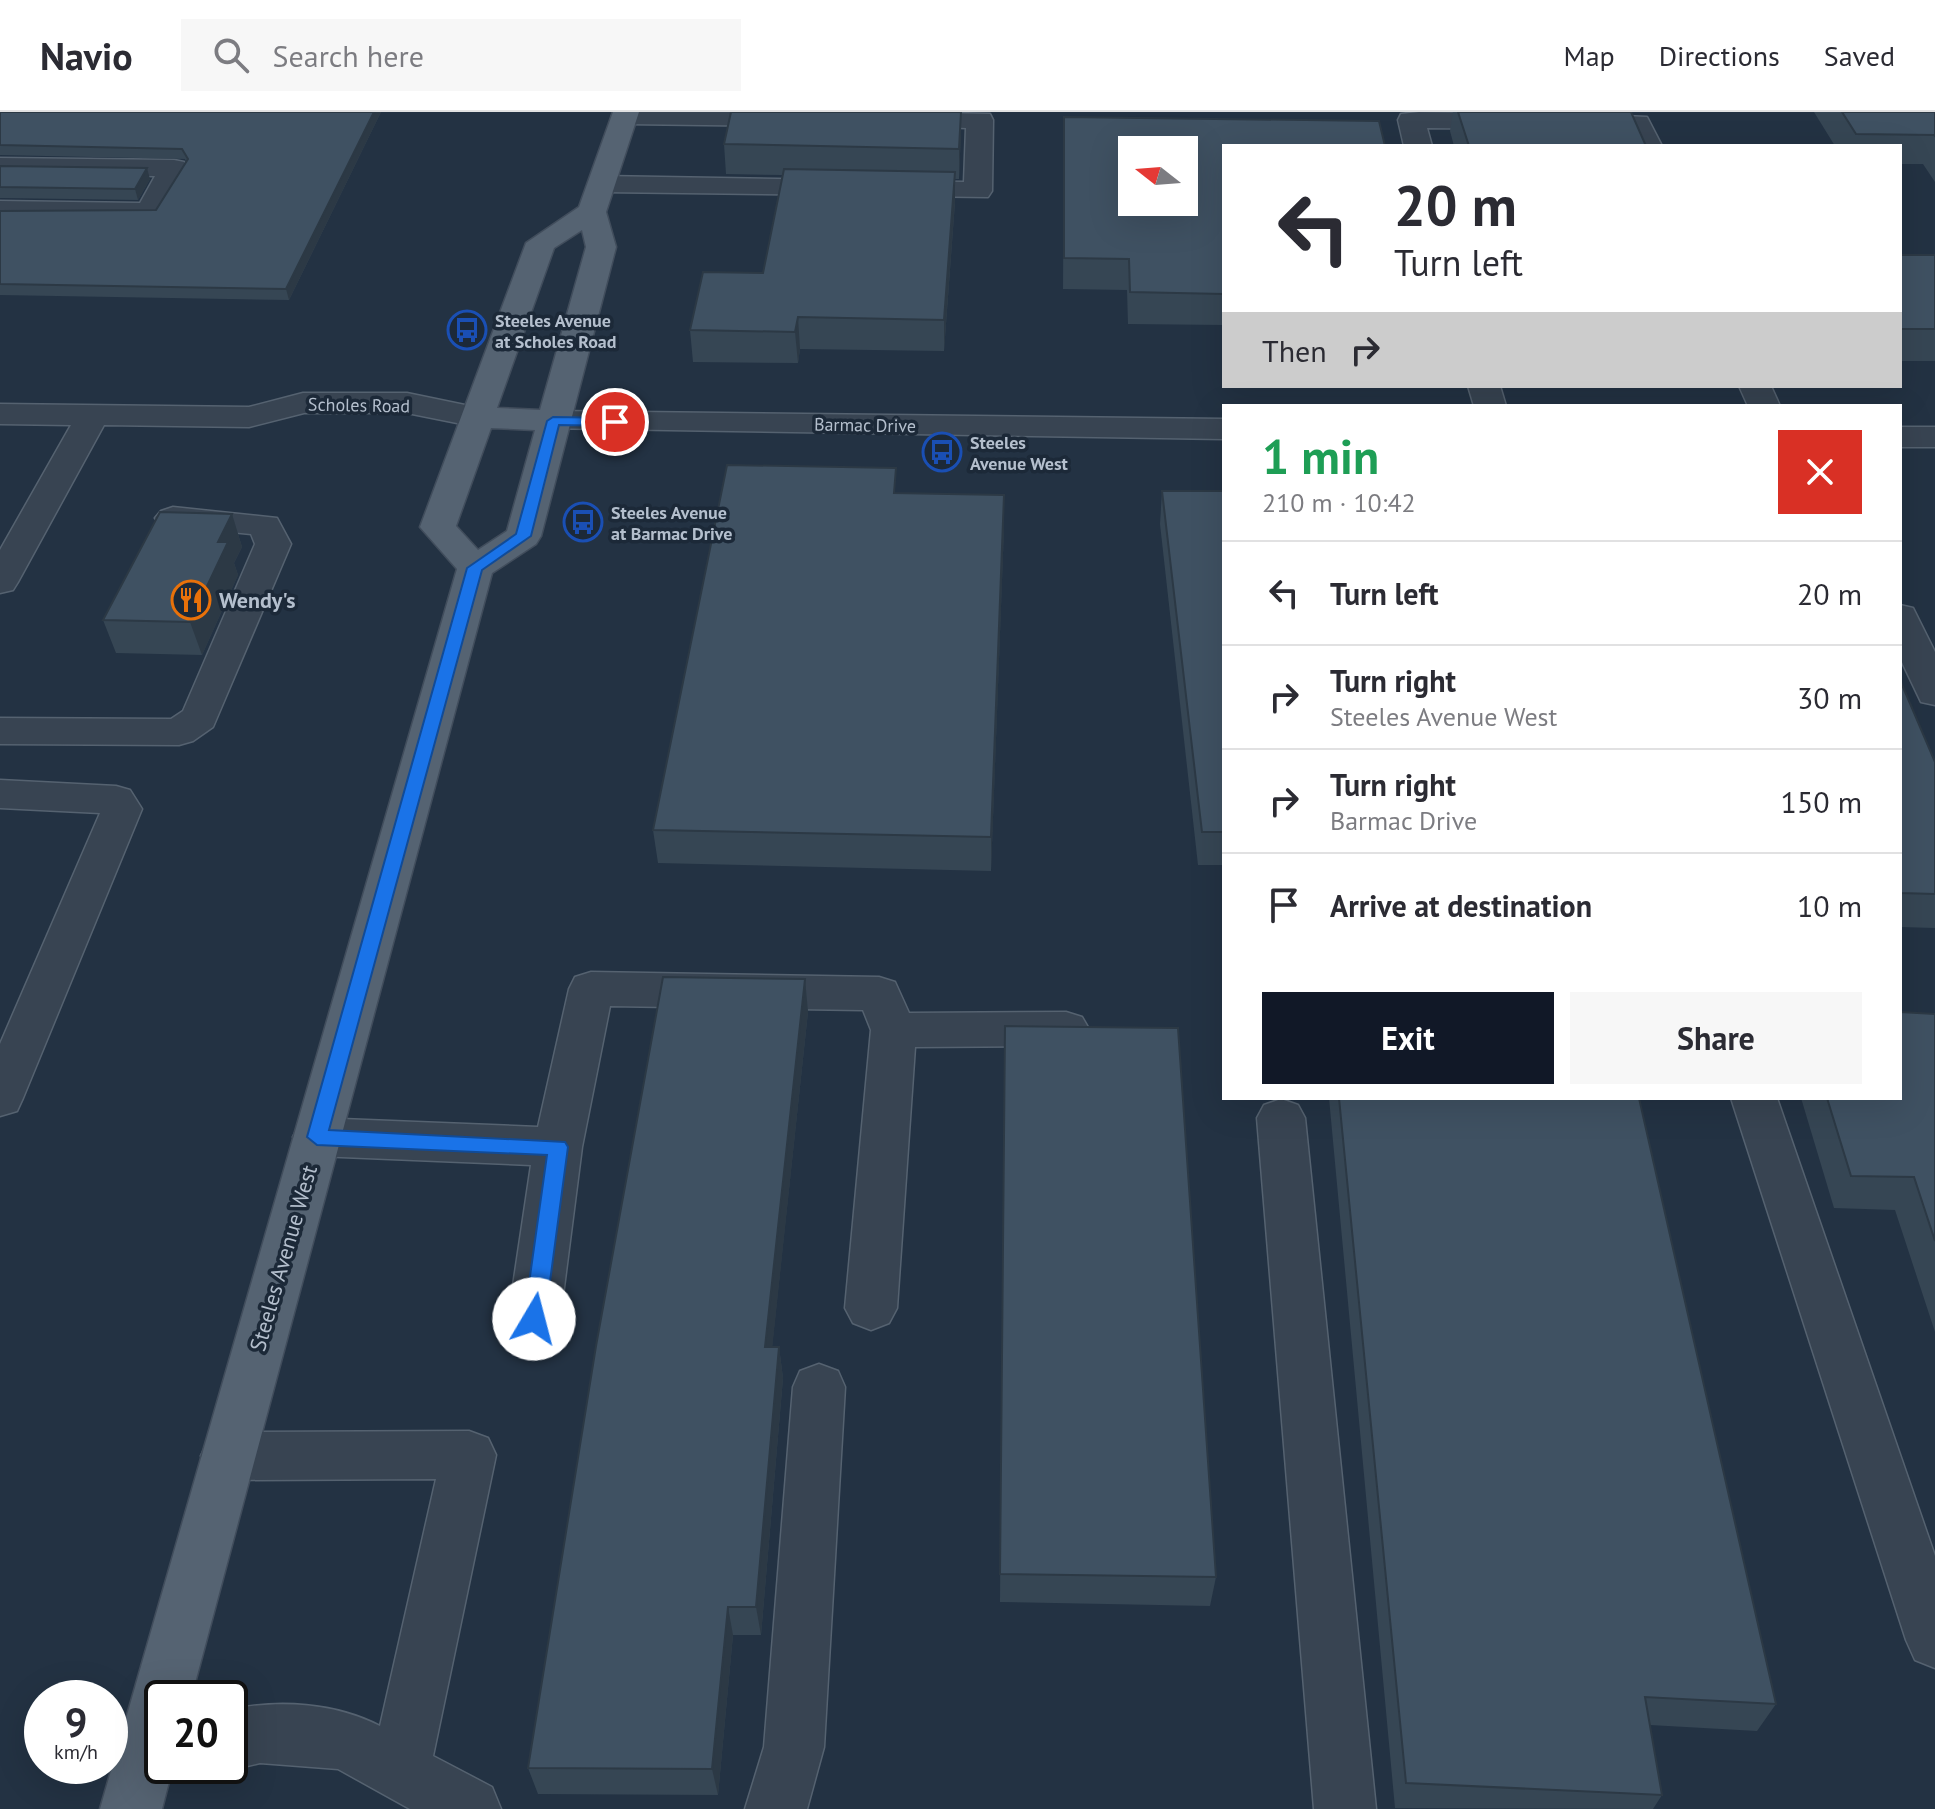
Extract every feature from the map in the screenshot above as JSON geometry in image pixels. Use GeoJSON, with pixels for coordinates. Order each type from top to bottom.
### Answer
{"type":"FeatureCollection","features":[{"type":"Feature","properties":{"kind":"main road"},"geometry":{"type":"LineString","coordinates":[[597,198],[541,243],[438,527],[475,568],[523,536],[601,247],[597,198],[626,114]]}},
{"type":"Feature","properties":{"kind":"main road"},"geometry":{"type":"LineString","coordinates":[[477,417],[553,421]]}},
{"type":"Feature","properties":{"kind":"main road","name":"Steeles Avenue West"},"geometry":{"type":"LineString","coordinates":[[170,1680],[228,1456],[475,568]]}},
{"type":"Feature","properties":{"kind":"street"},"geometry":{"type":"LineString","coordinates":[[626,114],[820,118]]}},
{"type":"Feature","properties":{"kind":"street"},"geometry":{"type":"LineString","coordinates":[[597,198],[978,191],[980,120],[868,119]]}},
{"type":"Feature","properties":{"kind":"street"},"geometry":{"type":"LineString","coordinates":[[1417,144],[1411,120],[1637,123],[1647,144]]}},
{"type":"Feature","properties":{"kind":"street"},"geometry":{"type":"LineString","coordinates":[[0,166],[174,168],[149,212],[0,210]]}},
{"type":"Feature","properties":{"kind":"street","name":"Scholes Road"},"geometry":{"type":"LineString","coordinates":[[0,414],[249,417],[289,432],[396,432],[477,417]]}},
{"type":"Feature","properties":{"kind":"street"},"geometry":{"type":"LineString","coordinates":[[0,582],[16,526],[93,415]]}},
{"type":"Feature","properties":{"kind":"street","name":"Barmac Drive"},"geometry":{"type":"LineString","coordinates":[[553,421],[1222,429]]}},
{"type":"Feature","properties":{"kind":"street"},"geometry":{"type":"LineString","coordinates":[[1902,437],[1935,437]]}},
{"type":"Feature","properties":{"kind":"street"},"geometry":{"type":"LineString","coordinates":[[0,731],[179,732],[199,718],[273,544],[265,525],[158,517]]}},
{"type":"Feature","properties":{"kind":"street"},"geometry":{"type":"LineString","coordinates":[[1902,620],[1935,693]]}},
{"type":"Feature","properties":{"kind":"street"},"geometry":{"type":"LineString","coordinates":[[0,794],[116,800],[122,809],[0,1098]]}},
{"type":"Feature","properties":{"kind":"street"},"geometry":{"type":"LineString","coordinates":[[534,1319],[558,1147],[591,989],[879,994],[894,1030],[871,1308]]}},
{"type":"Feature","properties":{"kind":"street"},"geometry":{"type":"LineString","coordinates":[[894,1030],[1106,1029]]}},
{"type":"Feature","properties":{"kind":"street"},"geometry":{"type":"LineString","coordinates":[[1755,1100],[1935,1640]]}},
{"type":"Feature","properties":{"kind":"street"},"geometry":{"type":"LineString","coordinates":[[1281,1118],[1345,1809]]}},
{"type":"Feature","properties":{"kind":"street"},"geometry":{"type":"LineString","coordinates":[[317,1137],[558,1147]]}},
{"type":"Feature","properties":{"kind":"street"},"geometry":{"type":"LineString","coordinates":[[776,1809],[794,1747],[819,1387]]}},
{"type":"Feature","properties":{"kind":"street"},"geometry":{"type":"LineString","coordinates":[[228,1456],[469,1455],[400,1770]]}},
{"type":"Feature","properties":{"kind":"street"},"geometry":{"type":"LineString","coordinates":[[248,1736],[260,1733],[345,1740],[448,1800],[470,1809]]}},
{"type":"Feature","properties":{"kind":"building"},"geometry":{"type":"Polygon","coordinates":[[[0,112],[374,112],[286,289],[0,284],[0,211],[156,210],[188,159],[182,149],[0,145],[0,112]]]}},
{"type":"Feature","properties":{"kind":"building"},"geometry":{"type":"Polygon","coordinates":[[[731,112],[961,112],[959,149],[724,144],[731,112]]]}},
{"type":"Feature","properties":{"kind":"building"},"geometry":{"type":"Polygon","coordinates":[[[1458,112],[1631,112],[1645,144],[1468,144],[1458,112]]]}},
{"type":"Feature","properties":{"kind":"building"},"geometry":{"type":"Polygon","coordinates":[[[1842,112],[1935,112],[1935,136],[1856,134],[1842,112]]]}},
{"type":"Feature","properties":{"kind":"building"},"geometry":{"type":"Polygon","coordinates":[[[1064,117],[1379,121],[1385,144],[1222,144],[1222,294],[1130,292],[1129,259],[1064,258],[1064,117]]]}},
{"type":"Feature","properties":{"kind":"building"},"geometry":{"type":"Polygon","coordinates":[[[0,166],[147,168],[135,189],[0,187],[0,166]]]}},
{"type":"Feature","properties":{"kind":"building"},"geometry":{"type":"Polygon","coordinates":[[[784,169],[955,172],[944,320],[798,317],[795,332],[690,330],[703,272],[763,273],[784,169]]]}},
{"type":"Feature","properties":{"kind":"building"},"geometry":{"type":"Polygon","coordinates":[[[1902,255],[1935,255],[1935,329],[1902,329],[1902,255]]]}},
{"type":"Feature","properties":{"kind":"building"},"geometry":{"type":"Polygon","coordinates":[[[727,465],[896,468],[894,493],[1004,495],[991,837],[653,830],[727,465]]]}},
{"type":"Feature","properties":{"kind":"building"},"geometry":{"type":"Polygon","coordinates":[[[1162,491],[1222,491],[1222,832],[1202,832],[1162,491]]]}},
{"type":"Feature","properties":{"kind":"building"},"geometry":{"type":"Polygon","coordinates":[[[160,512],[232,514],[218,542],[228,542],[190,622],[103,620],[160,512]]]}},
{"type":"Feature","properties":{"kind":"building"},"geometry":{"type":"Polygon","coordinates":[[[1902,685],[1935,762],[1935,894],[1902,893],[1902,685]]]}},
{"type":"Feature","properties":{"kind":"building"},"geometry":{"type":"Polygon","coordinates":[[[663,977],[805,979],[765,1347],[779,1347],[756,1607],[728,1607],[712,1769],[528,1768],[596,1346],[663,977]]]}},
{"type":"Feature","properties":{"kind":"building"},"geometry":{"type":"Polygon","coordinates":[[[1902,1012],[1935,1014],[1935,1241],[1914,1177],[1851,1176],[1828,1100],[1902,1100],[1902,1012]]]}},
{"type":"Feature","properties":{"kind":"building"},"geometry":{"type":"Polygon","coordinates":[[[1005,1026],[1178,1028],[1216,1577],[1000,1574],[1005,1026]]]}},
{"type":"Feature","properties":{"kind":"building"},"geometry":{"type":"Polygon","coordinates":[[[1339,1100],[1639,1100],[1776,1704],[1645,1697],[1662,1795],[1406,1783],[1339,1100]]]}},
{"type":"Feature","properties":{"kind":"place","name":"Steeles Avenue at Scholes Road"},"geometry":{"type":"Point","coordinates":[467,330]}},
{"type":"Feature","properties":{"kind":"place","name":"Steeles Avenue West"},"geometry":{"type":"Point","coordinates":[942,452]}},
{"type":"Feature","properties":{"kind":"place","name":"Steeles Avenue at Barmac Drive"},"geometry":{"type":"Point","coordinates":[583,522]}},
{"type":"Feature","properties":{"kind":"place","name":"Wendy's"},"geometry":{"type":"Point","coordinates":[191,600]}},
{"type":"Feature","properties":{"kind":"route"},"geometry":{"type":"LineString","coordinates":[[534,1319],[558,1147],[317,1137],[475,568],[523,536],[553,421],[615,422]]}}]}
